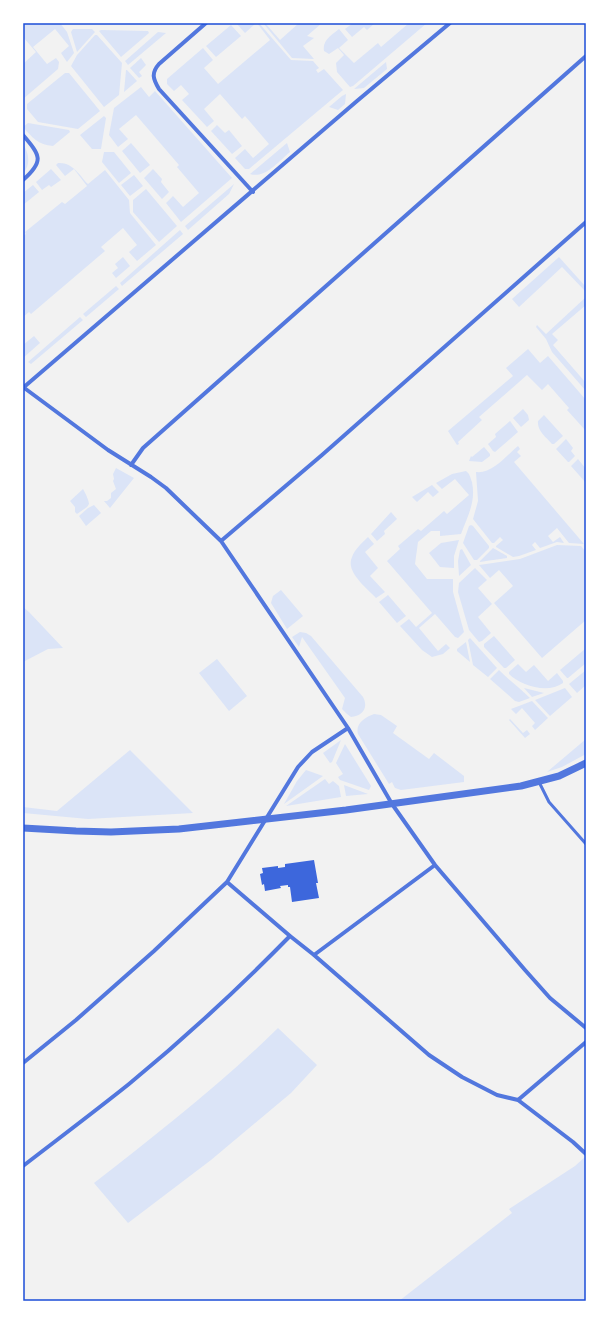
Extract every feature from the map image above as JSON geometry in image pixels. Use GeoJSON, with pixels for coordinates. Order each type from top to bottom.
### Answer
{"type":"FeatureCollection","features":[{"type":"Feature","properties":{"kind":"street"},"geometry":{"type":"LineString","coordinates":[[206,23],[159,64],[153,74],[154,82],[253,192]]}},
{"type":"Feature","properties":{"kind":"street"},"geometry":{"type":"LineString","coordinates":[[450,23],[24,387],[96,441],[166,488],[221,541],[348,728],[392,804],[435,865],[545,992],[586,1028]]}},
{"type":"Feature","properties":{"kind":"street"},"geometry":{"type":"LineString","coordinates":[[131,465],[136,456],[149,443],[586,56]]}},
{"type":"Feature","properties":{"kind":"street"},"geometry":{"type":"LineString","coordinates":[[23,135],[36,151],[37,157],[36,168],[23,180]]}},
{"type":"Feature","properties":{"kind":"street"},"geometry":{"type":"LineString","coordinates":[[221,541],[322,455],[586,222]]}},
{"type":"Feature","properties":{"kind":"street"},"geometry":{"type":"LineString","coordinates":[[23,1063],[76,1020],[154,951],[227,882],[298,767],[312,752],[348,728]]}},
{"type":"Feature","properties":{"kind":"street"},"geometry":{"type":"LineString","coordinates":[[23,828],[111,832],[179,828],[346,810],[496,790],[539,782],[560,776],[586,763]]}},
{"type":"Feature","properties":{"kind":"street"},"geometry":{"type":"LineString","coordinates":[[314,954],[435,865]]}},
{"type":"Feature","properties":{"kind":"street"},"geometry":{"type":"LineString","coordinates":[[227,882],[290,936],[314,954],[429,1055],[462,1077],[497,1095],[518,1100],[573,1142],[586,1154]]}},
{"type":"Feature","properties":{"kind":"street"},"geometry":{"type":"LineString","coordinates":[[23,1166],[128,1084],[195,1027],[248,979],[290,936]]}},
{"type":"Feature","properties":{"kind":"street"},"geometry":{"type":"LineString","coordinates":[[518,1100],[586,1042]]}},
{"type":"Feature","properties":{"kind":"lane"},"geometry":{"type":"LineString","coordinates":[[539,782],[548,802],[586,844]]}},
{"type":"Feature","properties":{"kind":"shaded area"},"geometry":{"type":"Polygon","coordinates":[[[23,23],[60,23],[67,32],[74,53],[67,62],[61,53],[69,46],[55,29],[33,47],[47,64],[56,58],[59,62],[58,69],[23,99],[23,64],[36,52],[23,37],[23,23]]]}},
{"type":"Feature","properties":{"kind":"shaded area"},"geometry":{"type":"Polygon","coordinates":[[[236,23],[256,23],[245,33],[236,23]]]}},
{"type":"Feature","properties":{"kind":"shaded area"},"geometry":{"type":"Polygon","coordinates":[[[257,23],[259,23],[291,60],[313,61],[319,68],[316,70],[318,73],[324,69],[343,90],[249,169],[245,169],[235,158],[245,149],[253,158],[269,144],[245,116],[242,119],[220,94],[204,109],[214,121],[207,127],[182,100],[189,94],[181,85],[174,91],[167,84],[167,79],[203,48],[213,60],[204,68],[218,84],[270,40],[257,23]]]}},
{"type":"Feature","properties":{"kind":"shaded area"},"geometry":{"type":"Polygon","coordinates":[[[263,23],[267,23],[266,24],[280,40],[299,23],[322,23],[307,36],[314,38],[303,46],[314,59],[292,58],[263,23]]]}},
{"type":"Feature","properties":{"kind":"shaded area"},"geometry":{"type":"Polygon","coordinates":[[[353,23],[375,23],[367,30],[364,27],[352,37],[345,29],[353,23]]]}},
{"type":"Feature","properties":{"kind":"shaded area"},"geometry":{"type":"Polygon","coordinates":[[[409,23],[427,23],[350,87],[337,72],[336,63],[344,55],[338,48],[329,54],[324,51],[326,41],[339,29],[348,40],[339,48],[354,63],[378,43],[381,47],[409,23]]]}},
{"type":"Feature","properties":{"kind":"shaded area"},"geometry":{"type":"Polygon","coordinates":[[[231,25],[241,36],[216,57],[206,46],[231,25]]]}},
{"type":"Feature","properties":{"kind":"shaded area"},"geometry":{"type":"Polygon","coordinates":[[[73,29],[92,29],[95,32],[77,52],[71,32],[73,29]]]}},
{"type":"Feature","properties":{"kind":"shaded area"},"geometry":{"type":"Polygon","coordinates":[[[99,31],[148,31],[149,33],[121,57],[99,31]]]}},
{"type":"Feature","properties":{"kind":"shaded area"},"geometry":{"type":"Polygon","coordinates":[[[158,32],[166,33],[128,65],[125,61],[158,32]]]}},
{"type":"Feature","properties":{"kind":"shaded area"},"geometry":{"type":"Polygon","coordinates":[[[95,35],[97,35],[122,63],[119,95],[104,107],[71,66],[77,55],[95,35]]]}},
{"type":"Feature","properties":{"kind":"shaded area"},"geometry":{"type":"Polygon","coordinates":[[[141,58],[146,65],[139,72],[142,76],[139,78],[130,68],[141,58]]]}},
{"type":"Feature","properties":{"kind":"shaded area"},"geometry":{"type":"Polygon","coordinates":[[[386,62],[387,69],[364,88],[354,89],[386,62]]]}},
{"type":"Feature","properties":{"kind":"shaded area"},"geometry":{"type":"Polygon","coordinates":[[[126,70],[137,81],[124,92],[126,70]]]}},
{"type":"Feature","properties":{"kind":"shaded area"},"geometry":{"type":"Polygon","coordinates":[[[65,73],[69,73],[100,111],[78,129],[38,122],[27,109],[27,104],[65,73]]]}},
{"type":"Feature","properties":{"kind":"shaded area"},"geometry":{"type":"Polygon","coordinates":[[[141,87],[149,97],[155,91],[232,178],[181,222],[166,203],[173,196],[183,207],[199,193],[177,167],[179,165],[136,115],[119,129],[128,139],[118,147],[109,135],[114,108],[141,87]]]}},
{"type":"Feature","properties":{"kind":"shaded area"},"geometry":{"type":"Polygon","coordinates":[[[346,94],[345,104],[338,110],[329,107],[342,96],[346,94]]]}},
{"type":"Feature","properties":{"kind":"shaded area"},"geometry":{"type":"Polygon","coordinates":[[[104,116],[106,118],[101,149],[92,149],[80,135],[104,116]]]}},
{"type":"Feature","properties":{"kind":"shaded area"},"geometry":{"type":"Polygon","coordinates":[[[28,123],[69,130],[70,132],[53,146],[43,144],[36,140],[23,127],[28,123]]]}},
{"type":"Feature","properties":{"kind":"shaded area"},"geometry":{"type":"Polygon","coordinates":[[[217,125],[225,133],[229,130],[242,146],[232,154],[211,131],[217,125]]]}},
{"type":"Feature","properties":{"kind":"shaded area"},"geometry":{"type":"Polygon","coordinates":[[[131,143],[150,165],[140,173],[122,151],[131,143]]]}},
{"type":"Feature","properties":{"kind":"shaded area"},"geometry":{"type":"Polygon","coordinates":[[[287,143],[290,152],[272,168],[261,174],[250,174],[287,143]]]}},
{"type":"Feature","properties":{"kind":"shaded area"},"geometry":{"type":"Polygon","coordinates":[[[23,144],[27,151],[28,163],[26,170],[23,173],[23,144]]]}},
{"type":"Feature","properties":{"kind":"shaded area"},"geometry":{"type":"Polygon","coordinates":[[[104,152],[114,152],[131,173],[119,183],[102,162],[104,152]]]}},
{"type":"Feature","properties":{"kind":"shaded area"},"geometry":{"type":"Polygon","coordinates":[[[58,163],[63,163],[72,167],[79,173],[88,184],[105,170],[129,200],[130,213],[156,245],[137,261],[129,252],[137,245],[123,228],[101,247],[105,251],[31,314],[29,312],[23,317],[23,236],[26,234],[25,232],[62,202],[65,204],[87,186],[74,169],[65,176],[56,165],[58,163]]]}},
{"type":"Feature","properties":{"kind":"shaded area"},"geometry":{"type":"Polygon","coordinates":[[[51,169],[61,180],[51,187],[49,185],[42,190],[36,182],[51,169]]]}},
{"type":"Feature","properties":{"kind":"shaded area"},"geometry":{"type":"Polygon","coordinates":[[[153,169],[162,179],[161,182],[169,192],[162,199],[144,178],[153,169]]]}},
{"type":"Feature","properties":{"kind":"shaded area"},"geometry":{"type":"Polygon","coordinates":[[[134,175],[143,186],[130,196],[121,185],[134,175]]]}},
{"type":"Feature","properties":{"kind":"shaded area"},"geometry":{"type":"Polygon","coordinates":[[[234,184],[229,194],[188,230],[185,226],[234,184]]]}},
{"type":"Feature","properties":{"kind":"shaded area"},"geometry":{"type":"Polygon","coordinates":[[[33,185],[39,192],[23,205],[23,193],[33,185]]]}},
{"type":"Feature","properties":{"kind":"shaded area"},"geometry":{"type":"Polygon","coordinates":[[[146,189],[177,226],[159,242],[133,212],[133,200],[146,189]]]}},
{"type":"Feature","properties":{"kind":"shaded area"},"geometry":{"type":"Polygon","coordinates":[[[180,230],[183,234],[122,286],[120,283],[180,230]]]}},
{"type":"Feature","properties":{"kind":"shaded area"},"geometry":{"type":"Polygon","coordinates":[[[123,257],[130,266],[116,278],[112,273],[118,268],[115,264],[123,257]]]}},
{"type":"Feature","properties":{"kind":"shaded area"},"geometry":{"type":"Polygon","coordinates":[[[559,257],[586,287],[586,292],[562,267],[519,307],[512,299],[559,257]]]}},
{"type":"Feature","properties":{"kind":"shaded area"},"geometry":{"type":"Polygon","coordinates":[[[116,286],[119,289],[86,317],[83,314],[116,286]]]}},
{"type":"Feature","properties":{"kind":"shaded area"},"geometry":{"type":"Polygon","coordinates":[[[586,297],[586,305],[552,334],[558,340],[553,345],[586,383],[586,391],[552,352],[546,339],[536,327],[537,325],[546,334],[586,297]]]}},
{"type":"Feature","properties":{"kind":"shaded area"},"geometry":{"type":"Polygon","coordinates":[[[80,317],[83,320],[31,364],[28,362],[80,317]]]}},
{"type":"Feature","properties":{"kind":"shaded area"},"geometry":{"type":"Polygon","coordinates":[[[34,336],[40,343],[23,358],[23,345],[34,336]]]}},
{"type":"Feature","properties":{"kind":"shaded area"},"geometry":{"type":"Polygon","coordinates":[[[528,349],[540,363],[548,356],[586,400],[586,431],[567,410],[569,408],[548,384],[542,390],[527,375],[479,417],[482,420],[458,442],[459,444],[457,445],[448,431],[513,376],[506,368],[528,349]]]}},
{"type":"Feature","properties":{"kind":"shaded area"},"geometry":{"type":"Polygon","coordinates":[[[523,409],[528,415],[529,420],[521,427],[513,418],[523,409]]]}},
{"type":"Feature","properties":{"kind":"shaded area"},"geometry":{"type":"Polygon","coordinates":[[[544,415],[563,436],[554,444],[552,444],[540,431],[538,421],[544,415]]]}},
{"type":"Feature","properties":{"kind":"shaded area"},"geometry":{"type":"Polygon","coordinates":[[[510,421],[518,432],[495,452],[493,451],[488,444],[496,437],[495,434],[510,421]]]}},
{"type":"Feature","properties":{"kind":"shaded area"},"geometry":{"type":"Polygon","coordinates":[[[566,439],[573,448],[571,451],[575,456],[569,462],[556,449],[566,439]]]}},
{"type":"Feature","properties":{"kind":"shaded area"},"geometry":{"type":"Polygon","coordinates":[[[518,446],[520,449],[517,452],[521,456],[514,462],[584,544],[569,543],[557,528],[548,536],[553,542],[560,537],[564,543],[557,542],[540,548],[535,542],[532,545],[536,550],[513,557],[496,547],[503,540],[500,537],[492,543],[473,519],[478,501],[476,472],[482,472],[493,467],[518,446]]]}},
{"type":"Feature","properties":{"kind":"shaded area"},"geometry":{"type":"Polygon","coordinates":[[[484,447],[490,456],[482,462],[469,461],[471,456],[472,457],[484,447]]]}},
{"type":"Feature","properties":{"kind":"shaded area"},"geometry":{"type":"Polygon","coordinates":[[[578,459],[586,469],[586,483],[571,466],[578,459]]]}},
{"type":"Feature","properties":{"kind":"shaded area"},"geometry":{"type":"Polygon","coordinates":[[[116,468],[134,478],[110,508],[104,501],[111,498],[111,493],[116,489],[113,481],[113,474],[116,468]]]}},
{"type":"Feature","properties":{"kind":"shaded area"},"geometry":{"type":"Polygon","coordinates":[[[466,471],[472,482],[473,496],[471,508],[461,534],[440,536],[440,531],[431,531],[418,542],[415,564],[427,579],[453,579],[453,592],[464,632],[458,638],[455,637],[435,614],[419,628],[438,651],[446,644],[450,648],[443,654],[432,657],[422,650],[400,626],[409,619],[416,627],[432,613],[387,561],[400,549],[398,546],[418,529],[421,531],[444,511],[447,514],[469,495],[455,479],[442,489],[436,483],[452,474],[466,471]]]}},
{"type":"Feature","properties":{"kind":"shaded area"},"geometry":{"type":"Polygon","coordinates":[[[432,485],[439,492],[433,497],[428,492],[417,502],[412,497],[432,485]]]}},
{"type":"Feature","properties":{"kind":"shaded area"},"geometry":{"type":"Polygon","coordinates":[[[83,489],[89,504],[77,514],[75,512],[75,507],[70,501],[83,489]]]}},
{"type":"Feature","properties":{"kind":"shaded area"},"geometry":{"type":"Polygon","coordinates":[[[94,505],[101,513],[86,526],[79,516],[94,505]]]}},
{"type":"Feature","properties":{"kind":"shaded area"},"geometry":{"type":"Polygon","coordinates":[[[391,512],[397,519],[384,531],[385,534],[377,541],[371,534],[391,512]]]}},
{"type":"Feature","properties":{"kind":"shaded area"},"geometry":{"type":"Polygon","coordinates":[[[471,525],[489,546],[489,548],[477,560],[474,560],[463,543],[469,526],[471,525]]]}},
{"type":"Feature","properties":{"kind":"shaded area"},"geometry":{"type":"Polygon","coordinates":[[[368,537],[374,544],[365,552],[378,568],[370,576],[385,592],[376,598],[354,574],[351,563],[355,551],[368,537]]]}},
{"type":"Feature","properties":{"kind":"shaded area"},"geometry":{"type":"Polygon","coordinates":[[[459,540],[454,556],[454,568],[440,567],[429,553],[441,543],[459,540]]]}},
{"type":"Feature","properties":{"kind":"shaded area"},"geometry":{"type":"Polygon","coordinates":[[[557,545],[581,546],[586,552],[586,620],[542,658],[494,603],[513,586],[499,570],[490,578],[479,565],[520,559],[557,545]]]}},
{"type":"Feature","properties":{"kind":"shaded area"},"geometry":{"type":"Polygon","coordinates":[[[493,548],[507,556],[507,558],[479,562],[493,548]]]}},
{"type":"Feature","properties":{"kind":"shaded area"},"geometry":{"type":"Polygon","coordinates":[[[462,549],[471,565],[459,576],[458,561],[460,550],[462,549]]]}},
{"type":"Feature","properties":{"kind":"shaded area"},"geometry":{"type":"Polygon","coordinates":[[[475,568],[487,580],[478,588],[492,604],[478,617],[491,633],[479,642],[469,630],[458,592],[459,583],[475,568]]]}},
{"type":"Feature","properties":{"kind":"shaded area"},"geometry":{"type":"Polygon","coordinates":[[[281,590],[303,616],[287,629],[271,603],[273,596],[281,590]]]}},
{"type":"Feature","properties":{"kind":"shaded area"},"geometry":{"type":"Polygon","coordinates":[[[388,595],[406,616],[397,623],[379,602],[388,595]]]}},
{"type":"Feature","properties":{"kind":"shaded area"},"geometry":{"type":"Polygon","coordinates":[[[23,607],[63,648],[48,649],[23,662],[23,607]]]}},
{"type":"Feature","properties":{"kind":"shaded area"},"geometry":{"type":"Polygon","coordinates":[[[300,632],[311,636],[363,697],[365,701],[365,708],[361,713],[351,717],[342,709],[345,698],[302,637],[299,647],[292,637],[300,632]]]}},
{"type":"Feature","properties":{"kind":"shaded area"},"geometry":{"type":"Polygon","coordinates":[[[494,636],[515,660],[506,668],[504,668],[484,647],[484,644],[494,636]]]}},
{"type":"Feature","properties":{"kind":"shaded area"},"geometry":{"type":"Polygon","coordinates":[[[470,638],[497,668],[488,677],[473,665],[468,640],[470,638]]]}},
{"type":"Feature","properties":{"kind":"shaded area"},"geometry":{"type":"Polygon","coordinates":[[[466,642],[470,662],[457,651],[457,649],[466,642]]]}},
{"type":"Feature","properties":{"kind":"shaded area"},"geometry":{"type":"Polygon","coordinates":[[[585,649],[586,663],[567,678],[560,670],[585,649]]]}},
{"type":"Feature","properties":{"kind":"shaded area"},"geometry":{"type":"Polygon","coordinates":[[[217,659],[247,696],[229,711],[199,673],[217,659]]]}},
{"type":"Feature","properties":{"kind":"shaded area"},"geometry":{"type":"Polygon","coordinates":[[[518,664],[526,672],[534,665],[548,681],[557,673],[563,683],[550,688],[527,685],[509,674],[509,672],[518,664]]]}},
{"type":"Feature","properties":{"kind":"shaded area"},"geometry":{"type":"Polygon","coordinates":[[[499,670],[530,698],[519,702],[515,701],[490,679],[499,670]]]}},
{"type":"Feature","properties":{"kind":"shaded area"},"geometry":{"type":"Polygon","coordinates":[[[586,670],[586,685],[577,693],[569,684],[586,670]]]}},
{"type":"Feature","properties":{"kind":"shaded area"},"geometry":{"type":"Polygon","coordinates":[[[524,688],[544,693],[532,697],[524,688]]]}},
{"type":"Feature","properties":{"kind":"shaded area"},"geometry":{"type":"Polygon","coordinates":[[[565,688],[572,697],[550,716],[535,700],[565,688]]]}},
{"type":"Feature","properties":{"kind":"shaded area"},"geometry":{"type":"Polygon","coordinates":[[[532,701],[548,718],[535,730],[532,726],[535,723],[522,708],[516,714],[511,709],[532,701]]]}},
{"type":"Feature","properties":{"kind":"shaded area"},"geometry":{"type":"Polygon","coordinates":[[[374,714],[381,715],[397,726],[393,733],[429,759],[434,753],[464,776],[464,782],[401,790],[395,788],[392,782],[389,784],[357,730],[362,721],[374,714]]]}},
{"type":"Feature","properties":{"kind":"shaded area"},"geometry":{"type":"Polygon","coordinates":[[[510,719],[523,733],[527,730],[530,734],[525,738],[509,720],[510,719]]]}},
{"type":"Feature","properties":{"kind":"shaded area"},"geometry":{"type":"Polygon","coordinates":[[[586,739],[586,754],[562,767],[547,772],[586,739]]]}},
{"type":"Feature","properties":{"kind":"shaded area"},"geometry":{"type":"Polygon","coordinates":[[[341,740],[332,762],[330,763],[323,753],[341,740]]]}},
{"type":"Feature","properties":{"kind":"shaded area"},"geometry":{"type":"Polygon","coordinates":[[[345,744],[371,786],[369,790],[340,780],[338,777],[343,774],[336,763],[345,744]]]}},
{"type":"Feature","properties":{"kind":"shaded area"},"geometry":{"type":"Polygon","coordinates":[[[130,750],[193,813],[88,819],[23,813],[23,807],[57,811],[130,750]]]}},
{"type":"Feature","properties":{"kind":"shaded area"},"geometry":{"type":"Polygon","coordinates":[[[306,770],[323,776],[284,804],[297,781],[306,770]]]}},
{"type":"Feature","properties":{"kind":"shaded area"},"geometry":{"type":"Polygon","coordinates":[[[325,779],[329,784],[333,781],[339,786],[341,797],[286,806],[325,779]]]}},
{"type":"Feature","properties":{"kind":"shaded area"},"geometry":{"type":"Polygon","coordinates":[[[344,785],[368,794],[346,796],[344,785]]]}},
{"type":"Feature","properties":{"kind":"shaded area"},"geometry":{"type":"Polygon","coordinates":[[[278,1028],[317,1065],[291,1093],[211,1160],[128,1223],[94,1183],[211,1089],[278,1028]]]}},
{"type":"Feature","properties":{"kind":"shaded area"},"geometry":{"type":"Polygon","coordinates":[[[586,1156],[586,1301],[399,1301],[512,1213],[509,1209],[575,1166],[586,1156]]]}},
{"type":"Feature","properties":{"kind":"building"},"geometry":{"type":"Polygon","coordinates":[[[314,860],[319,898],[292,902],[290,887],[288,887],[288,885],[265,891],[260,874],[263,873],[262,868],[278,866],[278,868],[285,867],[285,864],[314,860]]]}}]}
